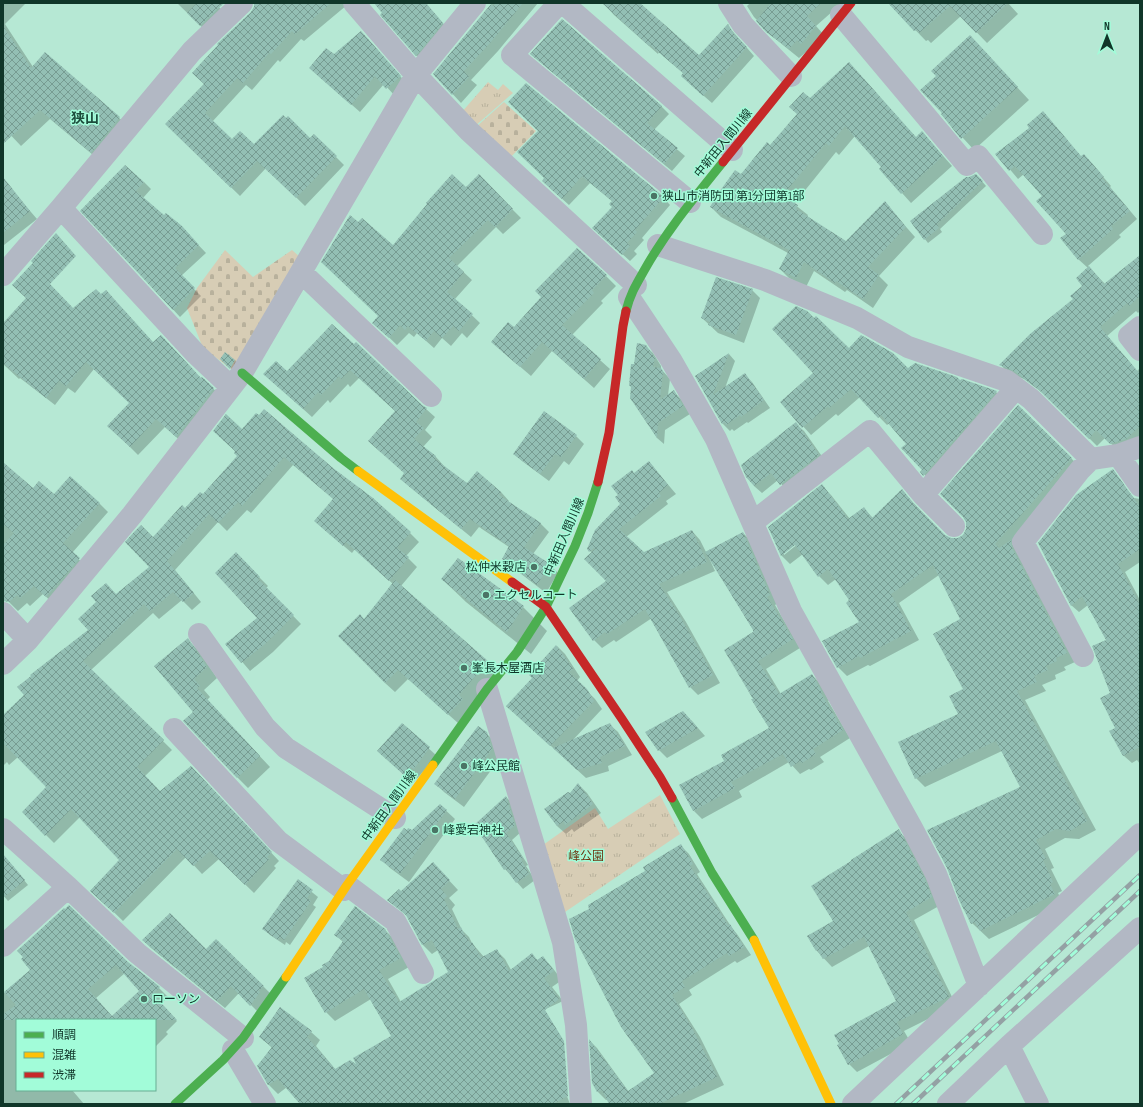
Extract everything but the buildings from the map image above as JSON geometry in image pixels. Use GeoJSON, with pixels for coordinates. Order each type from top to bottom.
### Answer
{"type":"FeatureCollection","features":[{"type":"Feature","properties":{"kind":"main road","name":"中新田入間川線"},"geometry":{"type":"LineString","coordinates":[[175,1104],[238,1044],[285,978],[345,887],[487,689],[517,652],[546,607],[575,546],[599,479],[609,433],[623,326],[632,291],[658,245],[690,202],[846,9]]}},
{"type":"Feature","properties":{"kind":"main road"},"geometry":{"type":"LineString","coordinates":[[237,380],[387,494],[444,532],[546,607],[660,778],[712,873],[758,946],[831,1104]]}},
{"type":"Feature","properties":{"kind":"street"},"geometry":{"type":"LineString","coordinates":[[3,275],[192,51],[242,3]]}},
{"type":"Feature","properties":{"kind":"street"},"geometry":{"type":"LineString","coordinates":[[354,3],[416,75],[469,131],[632,291],[716,439],[791,611],[936,874],[979,986]]}},
{"type":"Feature","properties":{"kind":"street"},"geometry":{"type":"LineString","coordinates":[[3,664],[28,640],[132,514],[237,380],[302,273],[416,75],[475,3]]}},
{"type":"Feature","properties":{"kind":"street"},"geometry":{"type":"LineString","coordinates":[[558,3],[512,55],[690,202]]}},
{"type":"Feature","properties":{"kind":"street"},"geometry":{"type":"LineString","coordinates":[[563,3],[732,150]]}},
{"type":"Feature","properties":{"kind":"street"},"geometry":{"type":"LineString","coordinates":[[729,3],[743,25],[791,76]]}},
{"type":"Feature","properties":{"kind":"street"},"geometry":{"type":"LineString","coordinates":[[846,9],[967,165],[978,156],[1042,234]]}},
{"type":"Feature","properties":{"kind":"street"},"geometry":{"type":"LineString","coordinates":[[61,208],[196,354],[237,380]]}},
{"type":"Feature","properties":{"kind":"street"},"geometry":{"type":"LineString","coordinates":[[658,245],[766,280],[857,318],[908,347],[1007,381],[1031,399],[1091,459]]}},
{"type":"Feature","properties":{"kind":"street"},"geometry":{"type":"LineString","coordinates":[[302,273],[430,396]]}},
{"type":"Feature","properties":{"kind":"street"},"geometry":{"type":"LineString","coordinates":[[1140,327],[1129,336],[1140,350]]}},
{"type":"Feature","properties":{"kind":"street"},"geometry":{"type":"LineString","coordinates":[[923,495],[1016,388]]}},
{"type":"Feature","properties":{"kind":"street"},"geometry":{"type":"LineString","coordinates":[[753,522],[870,431],[923,495],[954,526]]}},
{"type":"Feature","properties":{"kind":"street"},"geometry":{"type":"LineString","coordinates":[[1083,656],[1023,542],[1080,470],[1091,459],[1118,455],[1140,447]]}},
{"type":"Feature","properties":{"kind":"street"},"geometry":{"type":"LineString","coordinates":[[1118,455],[1140,486]]}},
{"type":"Feature","properties":{"kind":"street"},"geometry":{"type":"LineString","coordinates":[[3,613],[28,640]]}},
{"type":"Feature","properties":{"kind":"street"},"geometry":{"type":"LineString","coordinates":[[199,634],[265,727],[286,748],[395,818]]}},
{"type":"Feature","properties":{"kind":"street"},"geometry":{"type":"LineString","coordinates":[[487,689],[563,942],[576,1025],[581,1104]]}},
{"type":"Feature","properties":{"kind":"street"},"geometry":{"type":"LineString","coordinates":[[174,729],[278,841],[395,921],[423,973]]}},
{"type":"Feature","properties":{"kind":"street"},"geometry":{"type":"LineString","coordinates":[[3,829],[68,886],[137,953],[238,1044],[265,1104]]}},
{"type":"Feature","properties":{"kind":"street"},"geometry":{"type":"LineString","coordinates":[[853,1104],[1140,834]]}},
{"type":"Feature","properties":{"kind":"street"},"geometry":{"type":"LineString","coordinates":[[3,946],[68,886]]}},
{"type":"Feature","properties":{"kind":"street"},"geometry":{"type":"LineString","coordinates":[[948,1104],[1009,1046],[1140,928]]}},
{"type":"Feature","properties":{"kind":"street"},"geometry":{"type":"LineString","coordinates":[[1009,1046],[1038,1104]]}},
{"type":"Feature","properties":{"kind":"green space"},"geometry":{"type":"Polygon","coordinates":[[[488,82],[498,90],[503,84],[513,93],[474,127],[461,113],[488,82]]]}},
{"type":"Feature","properties":{"kind":"green space"},"geometry":{"type":"Polygon","coordinates":[[[504,102],[536,131],[509,159],[475,128],[504,102]]]}},
{"type":"Feature","properties":{"kind":"green space"},"geometry":{"type":"Polygon","coordinates":[[[225,250],[253,277],[292,250],[301,258],[235,372],[203,348],[187,308],[197,288],[225,250]]]}},
{"type":"Feature","properties":{"kind":"green space","name":"峰公園"},"geometry":{"type":"Polygon","coordinates":[[[660,795],[680,834],[565,912],[543,845],[595,808],[608,829],[660,795]]]}},
{"type":"Feature","properties":{"kind":"railway"},"geometry":{"type":"LineString","coordinates":[[896,1104],[1140,875]]}},
{"type":"Feature","properties":{"kind":"railway"},"geometry":{"type":"LineString","coordinates":[[913,1104],[1140,891]]}},
{"type":"Feature","properties":{"kind":"traffic: fast"},"geometry":{"type":"LineString","coordinates":[[626,311],[637,284],[663,241],[723,162]]}},
{"type":"Feature","properties":{"kind":"traffic: fast"},"geometry":{"type":"LineString","coordinates":[[242,373],[358,471]]}},
{"type":"Feature","properties":{"kind":"traffic: fast"},"geometry":{"type":"LineString","coordinates":[[433,765],[487,689],[517,652],[546,607],[575,546],[598,482]]}},
{"type":"Feature","properties":{"kind":"traffic: fast"},"geometry":{"type":"LineString","coordinates":[[672,798],[712,873],[754,940]]}},
{"type":"Feature","properties":{"kind":"traffic: fast"},"geometry":{"type":"LineString","coordinates":[[175,1104],[223,1060],[243,1038],[286,977]]}},
{"type":"Feature","properties":{"kind":"traffic: slow"},"geometry":{"type":"LineString","coordinates":[[358,471],[512,582]]}},
{"type":"Feature","properties":{"kind":"traffic: slow"},"geometry":{"type":"LineString","coordinates":[[286,977],[347,885],[433,765]]}},
{"type":"Feature","properties":{"kind":"traffic: slow"},"geometry":{"type":"LineString","coordinates":[[754,940],[831,1104]]}},
{"type":"Feature","properties":{"kind":"traffic: jam"},"geometry":{"type":"LineString","coordinates":[[723,162],[851,3]]}},
{"type":"Feature","properties":{"kind":"traffic: jam"},"geometry":{"type":"LineString","coordinates":[[598,482],[609,433],[626,311]]}},
{"type":"Feature","properties":{"kind":"traffic: jam"},"geometry":{"type":"LineString","coordinates":[[512,582],[546,607],[622,719],[672,798]]}},
{"type":"Feature","properties":{"kind":"place","name":"狭山市消防団 第1分団第1部"},"geometry":{"type":"Point","coordinates":[654,196]}},
{"type":"Feature","properties":{"kind":"place","name":"松仲米穀店"},"geometry":{"type":"Point","coordinates":[534,567]}},
{"type":"Feature","properties":{"kind":"place","name":"エクセルコート"},"geometry":{"type":"Point","coordinates":[486,595]}},
{"type":"Feature","properties":{"kind":"place","name":"峯長木屋酒店"},"geometry":{"type":"Point","coordinates":[464,668]}},
{"type":"Feature","properties":{"kind":"place","name":"峰公民館"},"geometry":{"type":"Point","coordinates":[464,766]}},
{"type":"Feature","properties":{"kind":"place","name":"峰愛宕神社"},"geometry":{"type":"Point","coordinates":[435,830]}},
{"type":"Feature","properties":{"kind":"place","name":"ローソン"},"geometry":{"type":"Point","coordinates":[144,999]}},
{"type":"Feature","properties":{"kind":"district","name":"狭山"},"geometry":{"type":"Point","coordinates":[85,118]}}]}
